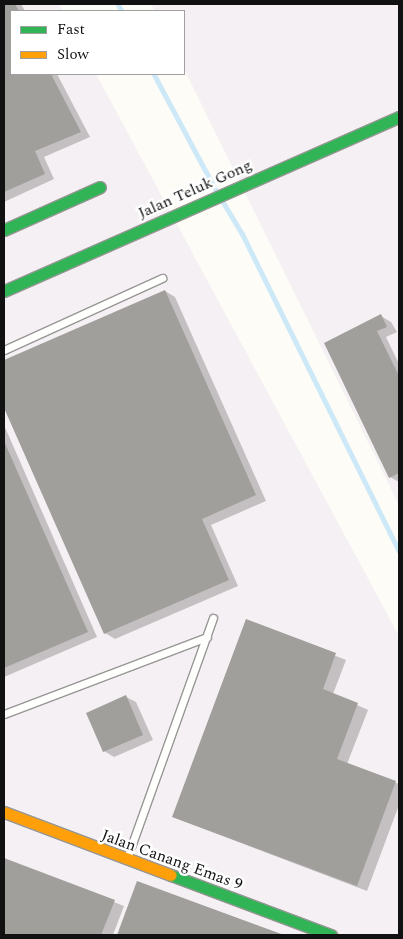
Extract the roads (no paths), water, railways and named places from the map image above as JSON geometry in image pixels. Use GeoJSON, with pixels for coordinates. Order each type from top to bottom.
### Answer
{"type":"FeatureCollection","features":[{"type":"Feature","properties":{"kind":"street","name":"Jalan Teluk Gong"},"geometry":{"type":"LineString","coordinates":[[4,291],[399,117]]}},
{"type":"Feature","properties":{"kind":"street"},"geometry":{"type":"LineString","coordinates":[[4,230],[100,187]]}},
{"type":"Feature","properties":{"kind":"street","name":"Jalan Canang Emas 9"},"geometry":{"type":"LineString","coordinates":[[4,812],[126,860],[331,935]]}},
{"type":"Feature","properties":{"kind":"lane"},"geometry":{"type":"LineString","coordinates":[[4,350],[162,278]]}},
{"type":"Feature","properties":{"kind":"lane"},"geometry":{"type":"LineString","coordinates":[[126,860],[214,618]]}},
{"type":"Feature","properties":{"kind":"lane"},"geometry":{"type":"LineString","coordinates":[[4,714],[207,637]]}},
{"type":"Feature","properties":{"kind":"waterway"},"geometry":{"type":"LineString","coordinates":[[118,4],[121,10]]}},
{"type":"Feature","properties":{"kind":"waterway"},"geometry":{"type":"LineString","coordinates":[[155,75],[217,192]]}},
{"type":"Feature","properties":{"kind":"waterway"},"geometry":{"type":"LineString","coordinates":[[222,200],[242,233],[399,550]]}}]}
